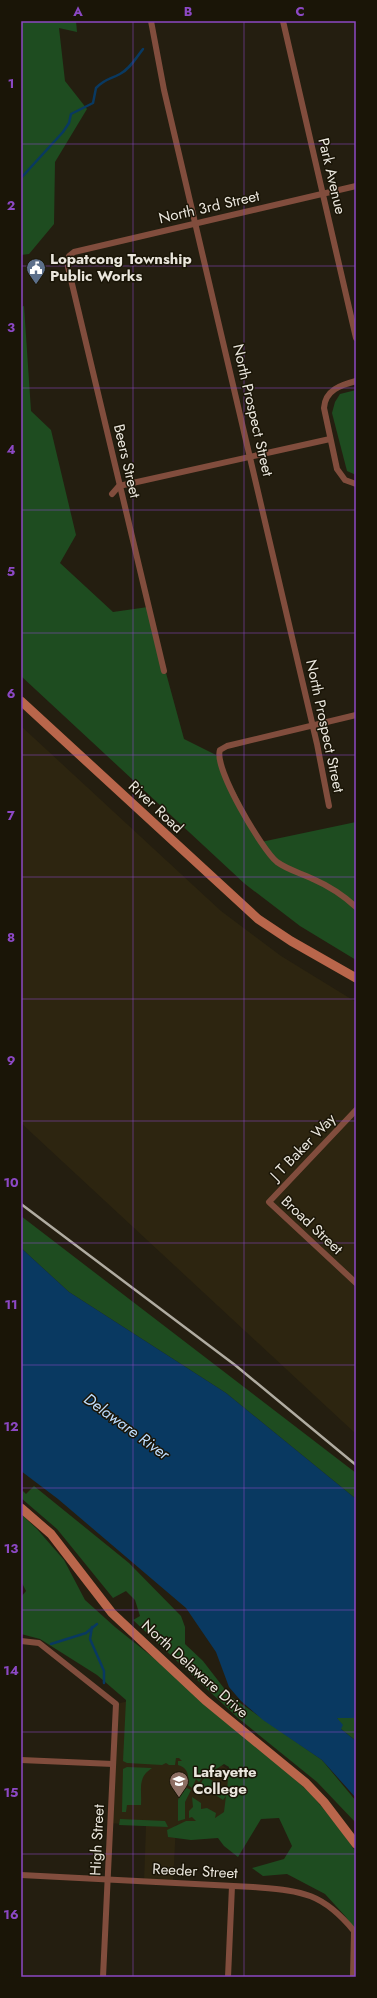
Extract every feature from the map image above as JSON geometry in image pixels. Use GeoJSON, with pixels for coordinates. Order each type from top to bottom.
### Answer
{"type":"FeatureCollection","features":[{"type":"Feature","properties":{"kind":"main road","name":"River Road"},"geometry":{"type":"LineString","coordinates":[[21,700],[233,898],[291,942],[356,978]]}},
{"type":"Feature","properties":{"kind":"main road","name":"North Delaware Drive"},"geometry":{"type":"LineString","coordinates":[[21,1508],[50,1534],[112,1613],[205,1700],[306,1784],[324,1802],[356,1844]]}},
{"type":"Feature","properties":{"kind":"street","name":"North Prospect Street"},"geometry":{"type":"LineString","coordinates":[[150,21],[164,90],[312,725],[329,806]]}},
{"type":"Feature","properties":{"kind":"street","name":"Park Avenue"},"geometry":{"type":"LineString","coordinates":[[282,21],[356,338]]}},
{"type":"Feature","properties":{"kind":"street","name":"North 3rd Street"},"geometry":{"type":"LineString","coordinates":[[69,256],[74,252],[356,186]]}},
{"type":"Feature","properties":{"kind":"street","name":"Beers Street"},"geometry":{"type":"LineString","coordinates":[[69,256],[68,267],[164,671]]}},
{"type":"Feature","properties":{"kind":"street"},"geometry":{"type":"LineString","coordinates":[[356,381],[337,387],[328,396],[324,408],[337,469],[345,480],[356,484]]}},
{"type":"Feature","properties":{"kind":"street"},"geometry":{"type":"LineString","coordinates":[[112,494],[119,486],[330,439]]}},
{"type":"Feature","properties":{"kind":"street"},"geometry":{"type":"LineString","coordinates":[[356,715],[227,746],[222,748],[219,754],[227,782],[264,848],[271,856],[287,868],[314,879],[336,891],[356,908]]}},
{"type":"Feature","properties":{"kind":"street","name":"J T Baker Way"},"geometry":{"type":"LineString","coordinates":[[268,1202],[356,1110]]}},
{"type":"Feature","properties":{"kind":"street","name":"Broad Street"},"geometry":{"type":"LineString","coordinates":[[268,1202],[356,1283]]}},
{"type":"Feature","properties":{"kind":"street","name":"High Street"},"geometry":{"type":"LineString","coordinates":[[21,1641],[39,1643],[116,1704],[103,1977]]}},
{"type":"Feature","properties":{"kind":"street"},"geometry":{"type":"LineString","coordinates":[[21,1760],[113,1764]]}},
{"type":"Feature","properties":{"kind":"street","name":"Reeder Street"},"geometry":{"type":"LineString","coordinates":[[21,1876],[291,1890],[311,1895],[331,1908],[354,1931],[355,1943]]}},
{"type":"Feature","properties":{"kind":"street"},"geometry":{"type":"LineString","coordinates":[[228,1977],[232,1886]]}},
{"type":"Feature","properties":{"kind":"street"},"geometry":{"type":"LineString","coordinates":[[352,1977],[355,1943]]}},
{"type":"Feature","properties":{"kind":"shaded area"},"geometry":{"type":"Polygon","coordinates":[[[21,726],[221,911],[281,956],[356,1002],[356,1434],[21,1123],[21,726]]]}},
{"type":"Feature","properties":{"kind":"shaded area","name":"Lafayette College"},"geometry":{"type":"Polygon","coordinates":[[[129,1701],[239,1777],[225,1822],[176,1825],[173,1883],[144,1882],[146,1826],[110,1823],[116,1704],[129,1701]]]}},
{"type":"Feature","properties":{"kind":"green space"},"geometry":{"type":"Polygon","coordinates":[[[21,21],[76,21],[77,32],[59,28],[65,81],[87,109],[55,162],[54,224],[29,254],[21,255],[21,21]]]}},
{"type":"Feature","properties":{"kind":"green space"},"geometry":{"type":"Polygon","coordinates":[[[24,306],[31,411],[51,430],[76,535],[60,563],[113,612],[148,607],[184,739],[216,755],[261,842],[356,822],[356,960],[300,926],[245,884],[21,676],[21,307],[24,306]]]}},
{"type":"Feature","properties":{"kind":"green space"},"geometry":{"type":"Polygon","coordinates":[[[356,390],[356,475],[347,471],[332,413],[335,402],[340,394],[356,390]]]}},
{"type":"Feature","properties":{"kind":"green space"},"geometry":{"type":"Polygon","coordinates":[[[21,1216],[356,1473],[356,1499],[226,1393],[69,1292],[21,1248],[21,1216]]]}},
{"type":"Feature","properties":{"kind":"green space"},"geometry":{"type":"Polygon","coordinates":[[[34,1486],[129,1563],[181,1616],[185,1627],[185,1644],[203,1661],[230,1696],[322,1760],[356,1801],[356,1823],[317,1782],[238,1718],[133,1620],[140,1616],[135,1600],[126,1591],[113,1598],[57,1529],[21,1498],[21,1489],[26,1494],[34,1486]]]}},
{"type":"Feature","properties":{"kind":"green space"},"geometry":{"type":"Polygon","coordinates":[[[21,1514],[37,1529],[64,1560],[85,1600],[115,1627],[278,1763],[312,1795],[337,1825],[356,1852],[356,1932],[346,1917],[325,1894],[287,1874],[263,1876],[252,1868],[284,1859],[292,1846],[279,1818],[261,1819],[238,1857],[224,1846],[218,1838],[191,1840],[168,1837],[167,1830],[186,1821],[196,1821],[192,1817],[189,1818],[189,1811],[193,1807],[192,1797],[201,1803],[201,1809],[207,1808],[216,1813],[215,1818],[224,1812],[226,1796],[223,1800],[214,1794],[214,1790],[211,1789],[209,1791],[200,1785],[205,1776],[227,1790],[229,1767],[224,1764],[205,1775],[199,1782],[196,1779],[192,1788],[188,1785],[188,1775],[186,1770],[178,1765],[178,1761],[182,1761],[179,1758],[176,1758],[175,1765],[169,1765],[166,1763],[162,1765],[127,1763],[123,1761],[126,1700],[97,1675],[40,1639],[21,1634],[21,1597],[26,1591],[21,1581],[21,1514]]]}},
{"type":"Feature","properties":{"kind":"green space"},"geometry":{"type":"Polygon","coordinates":[[[337,1718],[356,1718],[356,1741],[341,1729],[337,1718]]]}},
{"type":"Feature","properties":{"kind":"green space"},"geometry":{"type":"Polygon","coordinates":[[[127,1767],[152,1768],[147,1772],[142,1780],[141,1805],[127,1805],[126,1812],[122,1812],[123,1769],[127,1767]]]}},
{"type":"Feature","properties":{"kind":"green space"},"geometry":{"type":"Polygon","coordinates":[[[187,1788],[191,1790],[185,1802],[185,1819],[178,1821],[178,1800],[181,1792],[187,1788]]]}},
{"type":"Feature","properties":{"kind":"green space"},"geometry":{"type":"Polygon","coordinates":[[[120,1819],[165,1821],[168,1827],[119,1825],[120,1819]]]}},
{"type":"Feature","properties":{"kind":"water","name":"Delaware River"},"geometry":{"type":"Polygon","coordinates":[[[21,1248],[69,1292],[226,1393],[356,1499],[356,1718],[337,1718],[343,1725],[341,1729],[356,1741],[356,1798],[322,1760],[263,1720],[241,1701],[229,1687],[216,1652],[186,1608],[58,1499],[21,1471],[21,1248]]]}},
{"type":"Feature","properties":{"kind":"waterway"},"geometry":{"type":"LineString","coordinates":[[21,178],[63,132],[69,123],[71,114],[93,103],[96,88],[105,81],[127,69],[143,49]]}},
{"type":"Feature","properties":{"kind":"waterway"},"geometry":{"type":"LineString","coordinates":[[51,1644],[86,1633],[97,1624]]}},
{"type":"Feature","properties":{"kind":"waterway"},"geometry":{"type":"LineString","coordinates":[[92,1627],[90,1639],[104,1671],[104,1683]]}},
{"type":"Feature","properties":{"kind":"railway"},"geometry":{"type":"LineString","coordinates":[[21,1204],[235,1365],[356,1465]]}},
{"type":"Feature","properties":{"kind":"place","name":"Lopatcong Township Public Works"},"geometry":{"type":"Point","coordinates":[36,285]}},
{"type":"Feature","properties":{"kind":"place","name":"Lafayette College"},"geometry":{"type":"Point","coordinates":[179,1798]}}]}
